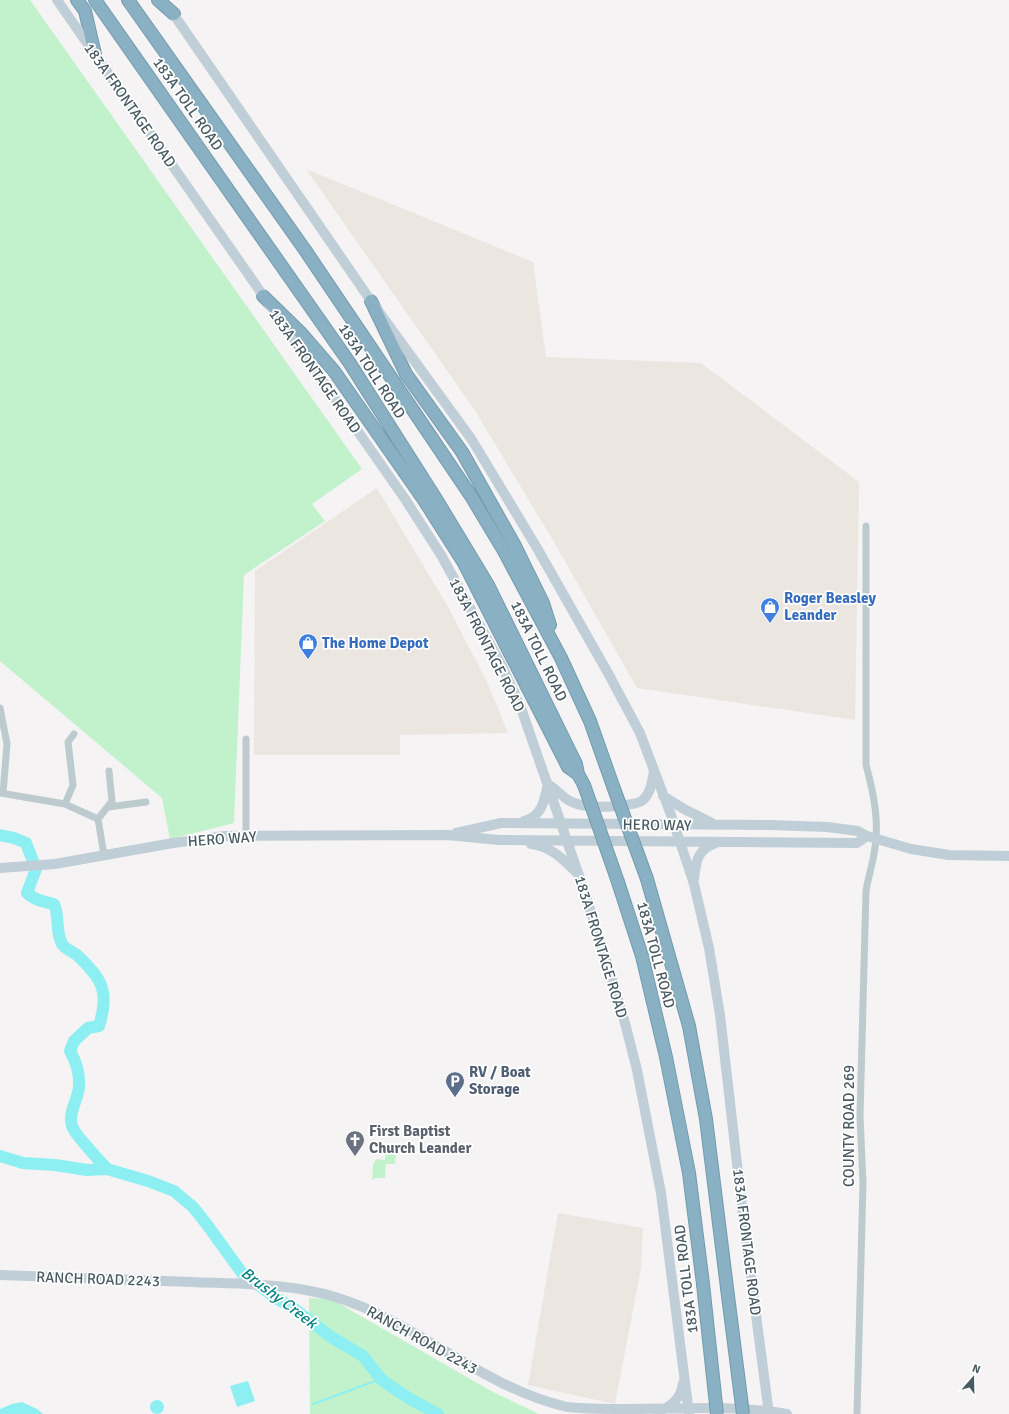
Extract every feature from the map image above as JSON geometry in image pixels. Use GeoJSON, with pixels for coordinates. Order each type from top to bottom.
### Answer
{"type":"FeatureCollection","features":[{"type":"Feature","properties":{"kind":"highway"},"geometry":{"type":"LineString","coordinates":[[77,0],[85,11],[95,54]]}},
{"type":"Feature","properties":{"kind":"highway","name":"183A TOLL ROAD"},"geometry":{"type":"LineString","coordinates":[[96,0],[348,362],[462,541],[488,585],[576,764],[578,774],[584,785],[642,956],[666,1057],[689,1173],[718,1414]]}},
{"type":"Feature","properties":{"kind":"highway","name":"183A TOLL ROAD"},"geometry":{"type":"LineString","coordinates":[[128,0],[305,250],[471,496],[504,551],[561,658],[590,721],[647,879],[689,1026],[706,1119],[743,1414]]}},
{"type":"Feature","properties":{"kind":"highway"},"geometry":{"type":"LineString","coordinates":[[158,0],[174,14]]}},
{"type":"Feature","properties":{"kind":"highway"},"geometry":{"type":"LineString","coordinates":[[263,296],[301,333],[334,371],[428,506],[464,562],[568,767],[578,774]]}},
{"type":"Feature","properties":{"kind":"highway"},"geometry":{"type":"LineString","coordinates":[[371,301],[406,374],[462,452],[515,546],[542,603],[561,658]]}},
{"type":"Feature","properties":{"kind":"main road","name":"183A FRONTAGE ROAD"},"geometry":{"type":"LineString","coordinates":[[57,0],[404,499],[441,555],[502,666],[521,708],[579,875],[625,1023],[637,1070],[661,1193],[688,1413]]}},
{"type":"Feature","properties":{"kind":"main road","name":"183A FRONTAGE ROAD"},"geometry":{"type":"LineString","coordinates":[[164,0],[371,301],[472,440],[537,548],[640,733],[694,884],[709,948],[720,1015],[743,1216],[769,1413]]}},
{"type":"Feature","properties":{"kind":"main road"},"geometry":{"type":"LineString","coordinates":[[518,823],[530,820],[536,816],[541,807],[548,784],[568,800],[589,807],[633,804],[643,800],[648,793],[652,784],[654,771]]}},
{"type":"Feature","properties":{"kind":"main road"},"geometry":{"type":"LineString","coordinates":[[663,796],[684,810],[717,825]]}},
{"type":"Feature","properties":{"kind":"main road","name":"HERO WAY"},"geometry":{"type":"LineString","coordinates":[[447,835],[501,823],[518,823],[771,825],[858,831],[872,838]]}},
{"type":"Feature","properties":{"kind":"main road","name":"HERO WAY"},"geometry":{"type":"LineString","coordinates":[[0,868],[45,865],[191,840],[225,836],[447,835],[499,840],[721,842],[857,842],[872,838]]}},
{"type":"Feature","properties":{"kind":"main road"},"geometry":{"type":"LineString","coordinates":[[872,838],[911,849],[949,855],[1009,856]]}},
{"type":"Feature","properties":{"kind":"main road"},"geometry":{"type":"LineString","coordinates":[[499,840],[534,844],[548,849],[566,862],[579,875]]}},
{"type":"Feature","properties":{"kind":"main road"},"geometry":{"type":"LineString","coordinates":[[694,884],[696,862],[700,853],[708,846],[721,842]]}},
{"type":"Feature","properties":{"kind":"main road","name":"RANCH ROAD 2243"},"geometry":{"type":"LineString","coordinates":[[0,1275],[241,1284],[279,1286],[312,1291],[363,1307],[422,1337],[476,1370],[524,1394],[545,1401],[582,1410],[612,1413],[688,1413],[729,1409],[749,1409],[769,1413],[787,1414]]}},
{"type":"Feature","properties":{"kind":"main road"},"geometry":{"type":"LineString","coordinates":[[657,1413],[671,1406],[677,1399],[682,1388],[684,1371]]}},
{"type":"Feature","properties":{"kind":"street","name":"COUNTY ROAD 269"},"geometry":{"type":"LineString","coordinates":[[857,1414],[863,1183],[860,1116],[866,891],[874,855],[872,838],[876,817],[873,791],[866,764],[866,526]]}},
{"type":"Feature","properties":{"kind":"street"},"geometry":{"type":"LineString","coordinates":[[0,708],[7,744],[1,793],[65,804],[98,819]]}},
{"type":"Feature","properties":{"kind":"street"},"geometry":{"type":"LineString","coordinates":[[65,804],[73,785],[68,742],[74,734]]}},
{"type":"Feature","properties":{"kind":"street"},"geometry":{"type":"LineString","coordinates":[[246,739],[246,836]]}},
{"type":"Feature","properties":{"kind":"street"},"geometry":{"type":"LineString","coordinates":[[104,855],[98,819],[112,802],[108,771]]}},
{"type":"Feature","properties":{"kind":"street"},"geometry":{"type":"LineString","coordinates":[[108,807],[146,802]]}},
{"type":"Feature","properties":{"kind":"shaded area"},"geometry":{"type":"Polygon","coordinates":[[[306,169],[533,262],[546,357],[701,363],[859,482],[855,720],[637,688],[554,542],[474,409],[306,169]]]}},
{"type":"Feature","properties":{"kind":"shaded area","name":"The Home Depot"},"geometry":{"type":"Polygon","coordinates":[[[377,488],[448,607],[487,682],[508,733],[400,735],[400,755],[254,755],[255,571],[377,488]]]}},
{"type":"Feature","properties":{"kind":"shaded area"},"geometry":{"type":"Polygon","coordinates":[[[558,1213],[643,1228],[641,1268],[615,1404],[528,1385],[558,1213]]]}},
{"type":"Feature","properties":{"kind":"green space"},"geometry":{"type":"Polygon","coordinates":[[[0,0],[30,0],[362,469],[312,504],[325,521],[244,575],[234,823],[170,839],[162,798],[0,661],[0,0]]]}},
{"type":"Feature","properties":{"kind":"green space"},"geometry":{"type":"Polygon","coordinates":[[[386,1150],[396,1151],[395,1164],[386,1164],[385,1178],[376,1178],[372,1180],[373,1165],[376,1159],[385,1160],[386,1150]]]}},
{"type":"Feature","properties":{"kind":"green space"},"geometry":{"type":"Polygon","coordinates":[[[309,1298],[333,1300],[491,1391],[539,1414],[310,1414],[309,1298]]]}},
{"type":"Feature","properties":{"kind":"water"},"geometry":{"type":"Polygon","coordinates":[[[248,1381],[255,1401],[237,1407],[230,1386],[248,1381]]]}},
{"type":"Feature","properties":{"kind":"water"},"geometry":{"type":"Polygon","coordinates":[[[154,1400],[160,1400],[164,1404],[164,1410],[160,1414],[154,1414],[150,1410],[150,1404],[154,1400]]]}},
{"type":"Feature","properties":{"kind":"water"},"geometry":{"type":"Polygon","coordinates":[[[22,1402],[37,1409],[43,1414],[0,1414],[0,1409],[22,1402]]]}},
{"type":"Feature","properties":{"kind":"waterway"},"geometry":{"type":"LineString","coordinates":[[0,835],[14,838],[26,843],[36,869],[27,893],[36,899],[54,904],[57,914],[60,939],[63,946],[77,955],[93,971],[102,986],[104,1004],[99,1026],[88,1028],[74,1041],[70,1051],[78,1068],[79,1077],[78,1092],[72,1111],[71,1121],[77,1135],[107,1169]]}},
{"type":"Feature","properties":{"kind":"waterway","name":"Brushy Creek"},"geometry":{"type":"LineString","coordinates":[[0,1156],[23,1163],[55,1165],[87,1170],[107,1169],[148,1181],[174,1191],[193,1207],[242,1273],[273,1296],[293,1308],[331,1337],[363,1356],[381,1379],[386,1383],[410,1399],[438,1414]]}},
{"type":"Feature","properties":{"kind":"waterway"},"geometry":{"type":"LineString","coordinates":[[313,1404],[381,1379]]}},
{"type":"Feature","properties":{"kind":"place","name":"Roger Beasley Leander"},"geometry":{"type":"Point","coordinates":[770,624]}},
{"type":"Feature","properties":{"kind":"place","name":"The Home Depot"},"geometry":{"type":"Point","coordinates":[308,660]}},
{"type":"Feature","properties":{"kind":"place","name":"RV / Boat Storage"},"geometry":{"type":"Point","coordinates":[455,1098]}},
{"type":"Feature","properties":{"kind":"place","name":"First Baptist Church Leander"},"geometry":{"type":"Point","coordinates":[355,1157]}}]}
